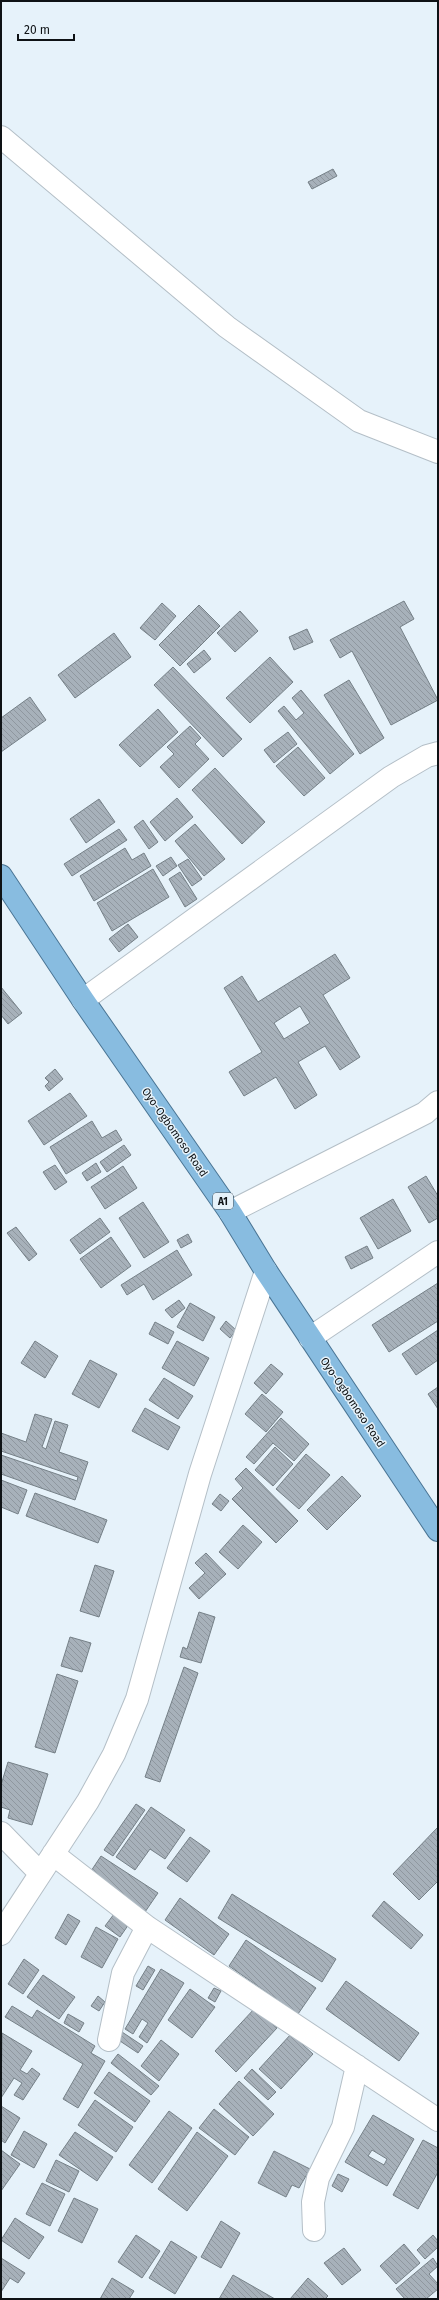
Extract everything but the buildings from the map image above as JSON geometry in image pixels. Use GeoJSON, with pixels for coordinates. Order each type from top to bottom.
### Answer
{"type":"FeatureCollection","features":[{"type":"Feature","properties":{"kind":"highway","name":"Oyo-Ogbomoso Road"},"geometry":{"type":"LineString","coordinates":[[1,876],[83,1000],[230,1212],[266,1271],[438,1530]]}},
{"type":"Feature","properties":{"kind":"street"},"geometry":{"type":"LineString","coordinates":[[1,137],[227,327],[359,421],[438,452]]}},
{"type":"Feature","properties":{"kind":"street"},"geometry":{"type":"LineString","coordinates":[[83,1000],[391,777],[428,756],[438,753]]}},
{"type":"Feature","properties":{"kind":"street"},"geometry":{"type":"LineString","coordinates":[[230,1212],[424,1113],[438,1102]]}},
{"type":"Feature","properties":{"kind":"street"},"geometry":{"type":"LineString","coordinates":[[310,1338],[438,1252]]}},
{"type":"Feature","properties":{"kind":"street"},"geometry":{"type":"LineString","coordinates":[[1,1934],[88,1800],[114,1754],[137,1699],[200,1474],[266,1271]]}},
{"type":"Feature","properties":{"kind":"street"},"geometry":{"type":"LineString","coordinates":[[1,1833],[40,1873]]}},
{"type":"Feature","properties":{"kind":"street"},"geometry":{"type":"LineString","coordinates":[[53,1854],[147,1927],[438,2120]]}},
{"type":"Feature","properties":{"kind":"street"},"geometry":{"type":"LineString","coordinates":[[109,2040],[122,1973],[147,1927]]}},
{"type":"Feature","properties":{"kind":"street"},"geometry":{"type":"LineString","coordinates":[[314,2230],[312,2202],[318,2178],[343,2127],[357,2066]]}}]}
